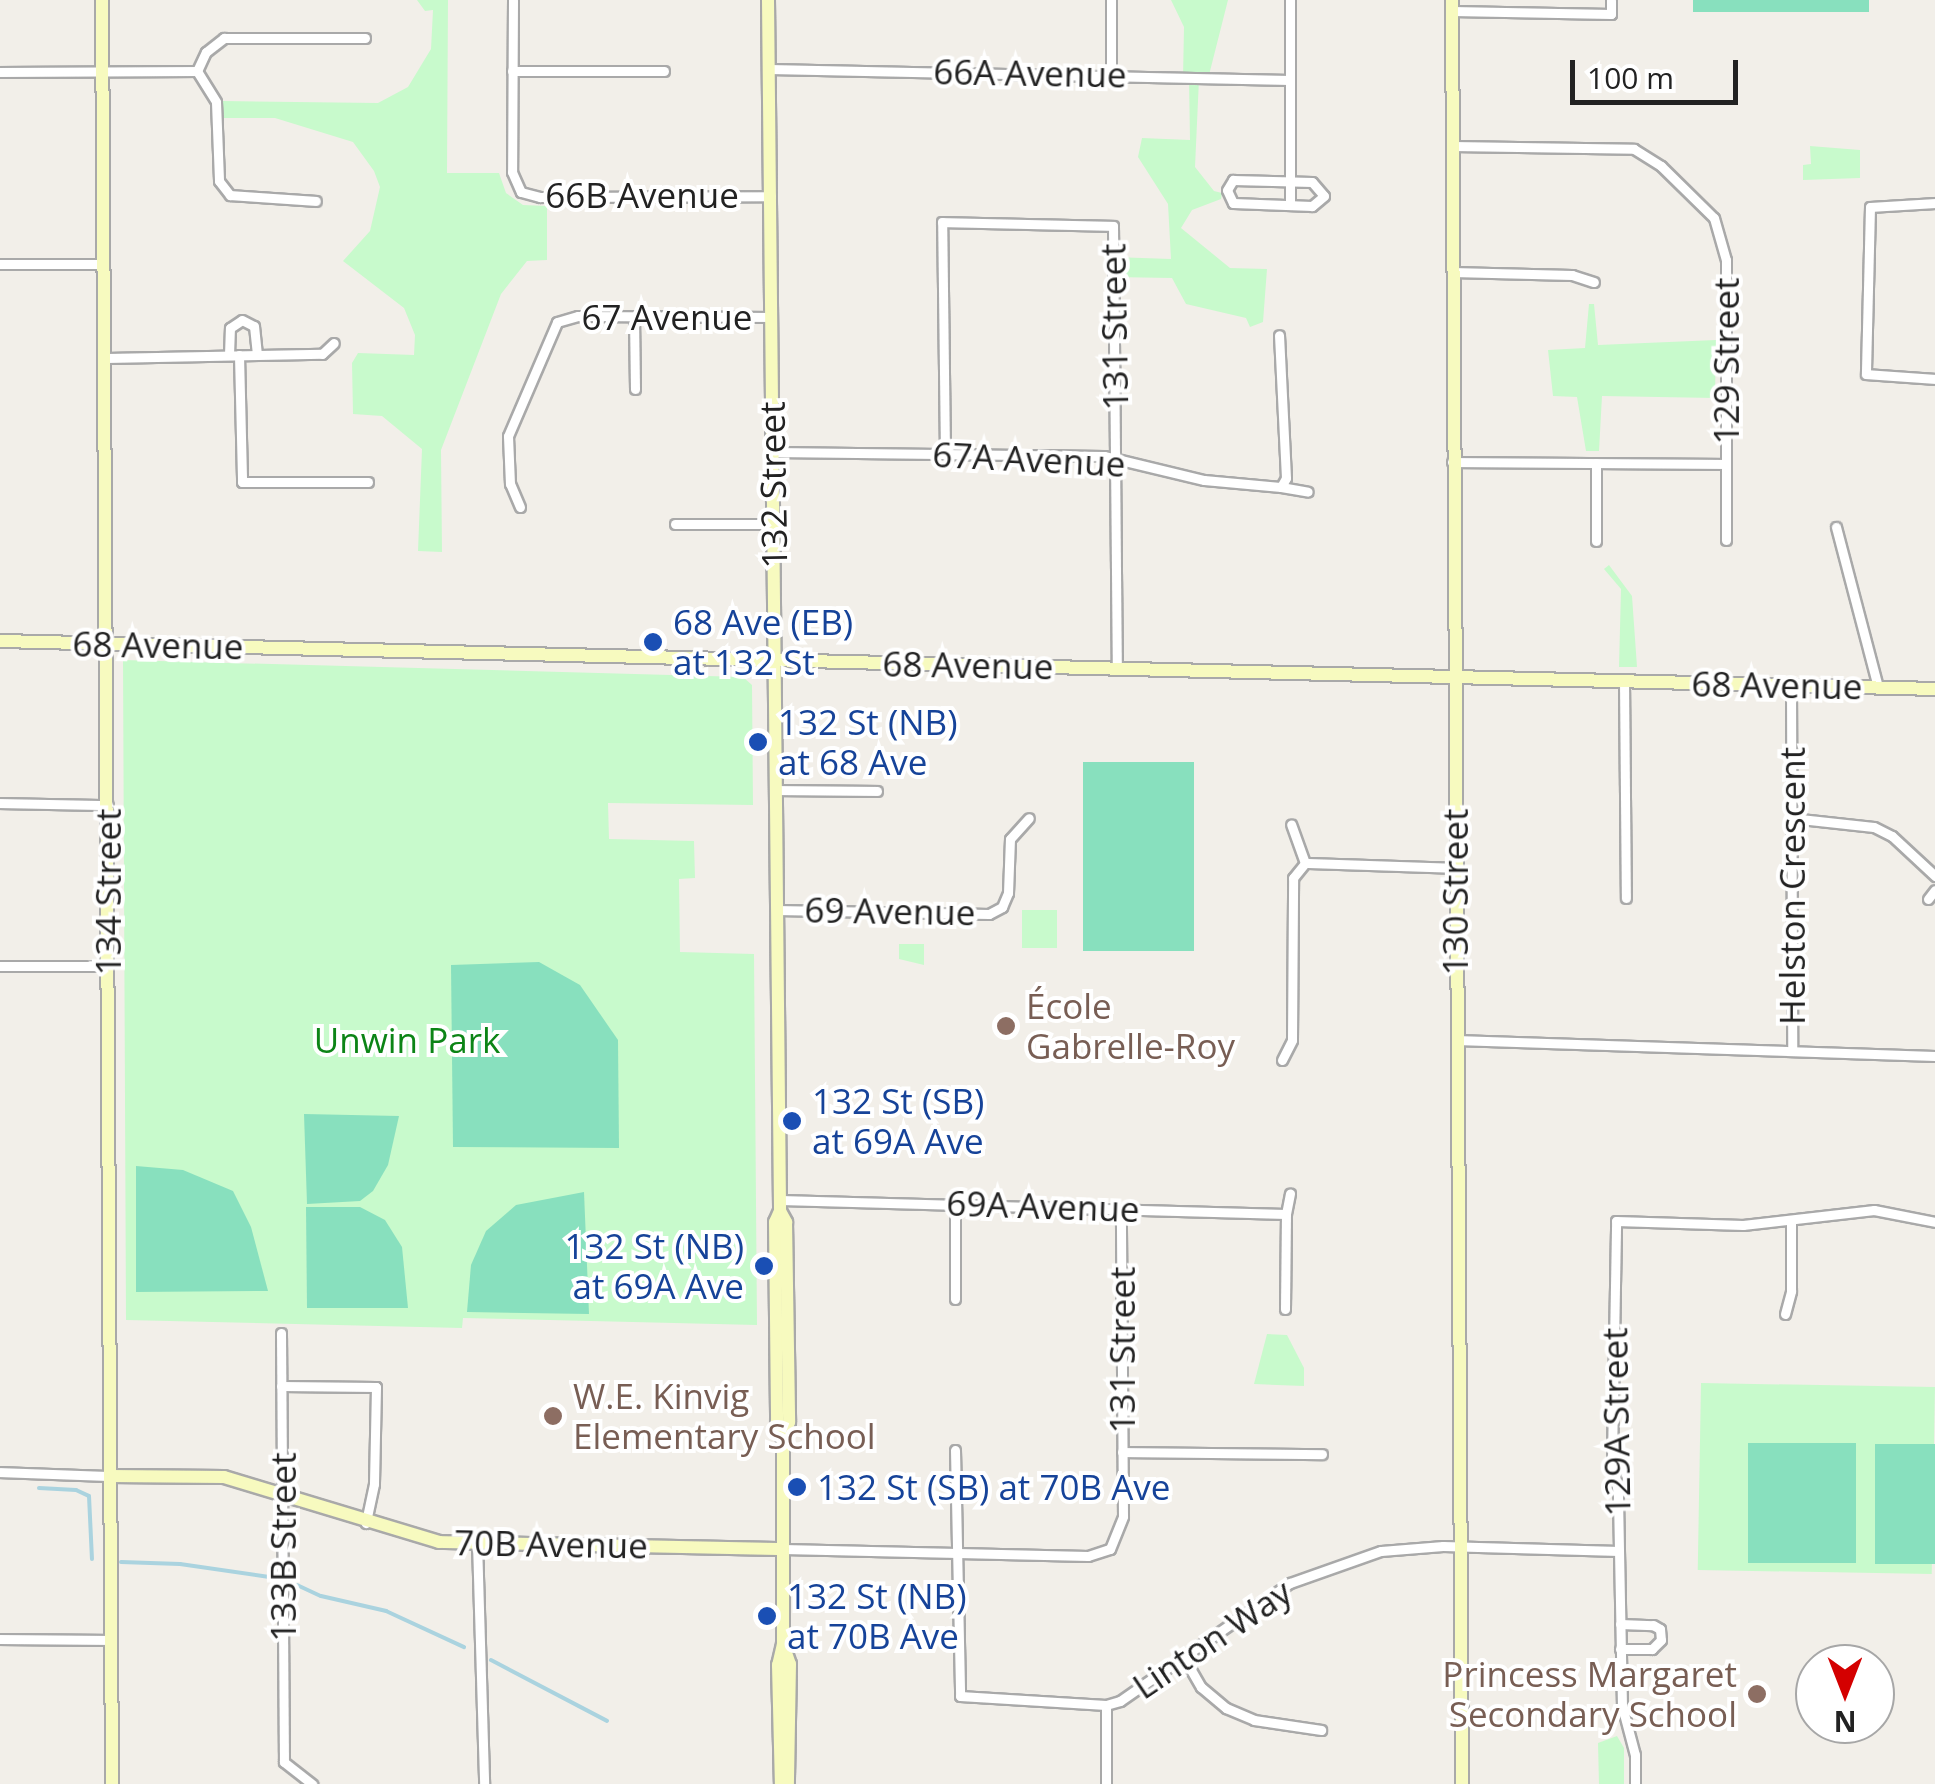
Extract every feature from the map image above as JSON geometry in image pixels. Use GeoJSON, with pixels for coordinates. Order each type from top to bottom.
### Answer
{"type":"FeatureCollection","features":[{"type":"Feature","properties":{"kind":"street","name":"134 Street"},"geometry":{"type":"LineString","coordinates":[[102,0],[112,1784]]}},
{"type":"Feature","properties":{"kind":"street"},"geometry":{"type":"LineString","coordinates":[[513,0],[512,71],[664,71]]}},
{"type":"Feature","properties":{"kind":"street","name":"132 Street"},"geometry":{"type":"LineString","coordinates":[[768,0],[780,1205],[786,1222],[788,1302],[783,1644],[790,1664],[785,1784]]}},
{"type":"Feature","properties":{"kind":"street"},"geometry":{"type":"LineString","coordinates":[[1111,0],[1111,75]]}},
{"type":"Feature","properties":{"kind":"street"},"geometry":{"type":"LineString","coordinates":[[1290,0],[1290,205]]}},
{"type":"Feature","properties":{"kind":"street"},"geometry":{"type":"LineString","coordinates":[[1452,6],[1611,14],[1611,0]]}},
{"type":"Feature","properties":{"kind":"street","name":"130 Street"},"geometry":{"type":"LineString","coordinates":[[1452,6],[1462,1784]]}},
{"type":"Feature","properties":{"kind":"street"},"geometry":{"type":"LineString","coordinates":[[197,71],[206,52],[224,38],[365,38]]}},
{"type":"Feature","properties":{"kind":"street","name":"66A Avenue"},"geometry":{"type":"LineString","coordinates":[[769,69],[1290,80]]}},
{"type":"Feature","properties":{"kind":"street"},"geometry":{"type":"LineString","coordinates":[[0,72],[197,71]]}},
{"type":"Feature","properties":{"kind":"street"},"geometry":{"type":"LineString","coordinates":[[197,71],[216,102],[218,181],[230,195],[316,202]]}},
{"type":"Feature","properties":{"kind":"street","name":"66B Avenue"},"geometry":{"type":"LineString","coordinates":[[512,71],[516,186],[540,196],[770,196]]}},
{"type":"Feature","properties":{"kind":"street","name":"129 Street"},"geometry":{"type":"LineString","coordinates":[[1452,146],[1634,149],[1653,159],[1714,218],[1725,246],[1726,540]]}},
{"type":"Feature","properties":{"kind":"street"},"geometry":{"type":"LineString","coordinates":[[1233,180],[1312,182],[1324,196],[1312,206],[1290,205],[1232,204],[1227,195],[1233,180]]}},
{"type":"Feature","properties":{"kind":"street"},"geometry":{"type":"LineString","coordinates":[[1935,204],[1870,208],[1866,374],[1935,379]]}},
{"type":"Feature","properties":{"kind":"street","name":"131 Street"},"geometry":{"type":"LineString","coordinates":[[944,453],[942,222],[1113,226],[1117,668]]}},
{"type":"Feature","properties":{"kind":"street"},"geometry":{"type":"LineString","coordinates":[[0,264],[104,264]]}},
{"type":"Feature","properties":{"kind":"street"},"geometry":{"type":"LineString","coordinates":[[1452,272],[1572,275],[1594,282]]}},
{"type":"Feature","properties":{"kind":"street"},"geometry":{"type":"LineString","coordinates":[[634,317],[634,388]]}},
{"type":"Feature","properties":{"kind":"street","name":"67 Avenue"},"geometry":{"type":"LineString","coordinates":[[520,506],[510,484],[508,436],[549,333],[562,318],[771,317]]}},
{"type":"Feature","properties":{"kind":"street"},"geometry":{"type":"LineString","coordinates":[[256,354],[254,326],[242,320],[230,328],[242,482],[368,482]]}},
{"type":"Feature","properties":{"kind":"street"},"geometry":{"type":"LineString","coordinates":[[1279,334],[1283,483]]}},
{"type":"Feature","properties":{"kind":"street"},"geometry":{"type":"LineString","coordinates":[[106,358],[322,354],[334,344]]}},
{"type":"Feature","properties":{"kind":"street","name":"67A Avenue"},"geometry":{"type":"LineString","coordinates":[[774,452],[1116,458],[1204,480],[1283,483],[1308,492]]}},
{"type":"Feature","properties":{"kind":"street"},"geometry":{"type":"LineString","coordinates":[[1452,462],[1725,464]]}},
{"type":"Feature","properties":{"kind":"street"},"geometry":{"type":"LineString","coordinates":[[1596,463],[1596,541]]}},
{"type":"Feature","properties":{"kind":"street"},"geometry":{"type":"LineString","coordinates":[[675,524],[774,524]]}},
{"type":"Feature","properties":{"kind":"street"},"geometry":{"type":"LineString","coordinates":[[1836,527],[1878,688]]}},
{"type":"Feature","properties":{"kind":"street","name":"68 Avenue"},"geometry":{"type":"LineString","coordinates":[[0,641],[1935,689]]}},
{"type":"Feature","properties":{"kind":"street"},"geometry":{"type":"LineString","coordinates":[[1624,681],[1626,898]]}},
{"type":"Feature","properties":{"kind":"street","name":"Helston Crescent"},"geometry":{"type":"LineString","coordinates":[[1456,1040],[1792,1050],[1791,685]]}},
{"type":"Feature","properties":{"kind":"street"},"geometry":{"type":"LineString","coordinates":[[775,790],[877,791]]}},
{"type":"Feature","properties":{"kind":"street"},"geometry":{"type":"LineString","coordinates":[[0,803],[108,806]]}},
{"type":"Feature","properties":{"kind":"street","name":"69 Avenue"},"geometry":{"type":"LineString","coordinates":[[776,910],[989,914],[1002,907],[1008,893],[1010,840],[1029,818]]}},
{"type":"Feature","properties":{"kind":"street"},"geometry":{"type":"LineString","coordinates":[[1791,818],[1874,827],[1892,836],[1935,876]]}},
{"type":"Feature","properties":{"kind":"street"},"geometry":{"type":"LineString","coordinates":[[1291,824],[1305,863]]}},
{"type":"Feature","properties":{"kind":"street"},"geometry":{"type":"LineString","coordinates":[[1305,863],[1454,868]]}},
{"type":"Feature","properties":{"kind":"street"},"geometry":{"type":"LineString","coordinates":[[1282,1060],[1292,1040],[1292,878],[1305,863]]}},
{"type":"Feature","properties":{"kind":"street"},"geometry":{"type":"LineString","coordinates":[[1928,899],[1935,890]]}},
{"type":"Feature","properties":{"kind":"street"},"geometry":{"type":"LineString","coordinates":[[0,966],[108,966]]}},
{"type":"Feature","properties":{"kind":"street"},"geometry":{"type":"LineString","coordinates":[[1792,1050],[1935,1056]]}},
{"type":"Feature","properties":{"kind":"street"},"geometry":{"type":"LineString","coordinates":[[1286,1309],[1286,1214],[1290,1194]]}},
{"type":"Feature","properties":{"kind":"street"},"geometry":{"type":"LineString","coordinates":[[954,1299],[955,1202]]}},
{"type":"Feature","properties":{"kind":"street","name":"69A Avenue"},"geometry":{"type":"LineString","coordinates":[[780,1205],[955,1202],[1286,1214]]}},
{"type":"Feature","properties":{"kind":"street","name":"131 Street"},"geometry":{"type":"LineString","coordinates":[[1110,1549],[1123,1516],[1121,1209]]}},
{"type":"Feature","properties":{"kind":"street"},"geometry":{"type":"LineString","coordinates":[[1785,1314],[1791,1291],[1791,1220],[1874,1210],[1935,1222]]}},
{"type":"Feature","properties":{"kind":"street","name":"129A Street"},"geometry":{"type":"LineString","coordinates":[[1635,1784],[1635,1756],[1622,1706],[1619,1551],[1612,1458],[1616,1220],[1743,1225],[1791,1220]]}},
{"type":"Feature","properties":{"kind":"street","name":"133B Street"},"geometry":{"type":"LineString","coordinates":[[280,1333],[284,1762],[312,1784]]}},
{"type":"Feature","properties":{"kind":"street"},"geometry":{"type":"LineString","coordinates":[[281,1386],[376,1387],[374,1484],[366,1523]]}},
{"type":"Feature","properties":{"kind":"street"},"geometry":{"type":"LineString","coordinates":[[955,1450],[959,1552]]}},
{"type":"Feature","properties":{"kind":"street"},"geometry":{"type":"LineString","coordinates":[[1122,1452],[1322,1454]]}},
{"type":"Feature","properties":{"kind":"street","name":"70B Avenue"},"geometry":{"type":"LineString","coordinates":[[0,1472],[218,1476],[439,1542],[1088,1556],[1110,1549]]}},
{"type":"Feature","properties":{"kind":"street"},"geometry":{"type":"LineString","coordinates":[[477,1542],[484,1784]]}},
{"type":"Feature","properties":{"kind":"street"},"geometry":{"type":"LineString","coordinates":[[1460,1547],[1619,1551]]}},
{"type":"Feature","properties":{"kind":"street","name":"Linton Way"},"geometry":{"type":"LineString","coordinates":[[959,1552],[960,1696],[1106,1704],[1120,1701],[1290,1582],[1381,1552],[1460,1547]]}},
{"type":"Feature","properties":{"kind":"street"},"geometry":{"type":"LineString","coordinates":[[1620,1624],[1654,1624],[1660,1629],[1661,1640],[1652,1648],[1620,1649]]}},
{"type":"Feature","properties":{"kind":"street"},"geometry":{"type":"LineString","coordinates":[[0,1639],[110,1640]]}},
{"type":"Feature","properties":{"kind":"street"},"geometry":{"type":"LineString","coordinates":[[1183,1656],[1200,1687],[1226,1708],[1254,1720],[1321,1730]]}},
{"type":"Feature","properties":{"kind":"street"},"geometry":{"type":"LineString","coordinates":[[1106,1704],[1106,1784]]}},
{"type":"Feature","properties":{"kind":"green space"},"geometry":{"type":"Polygon","coordinates":[[[417,0],[448,0],[447,173],[499,173],[506,193],[523,205],[547,206],[547,260],[527,261],[501,294],[441,450],[442,552],[418,551],[422,449],[382,416],[353,414],[352,363],[358,353],[414,355],[415,335],[404,308],[343,261],[370,231],[380,187],[374,171],[353,142],[275,118],[223,118],[223,101],[378,103],[408,87],[431,49],[433,10],[425,11],[417,0]]]}},
{"type":"Feature","properties":{"kind":"green space"},"geometry":{"type":"Polygon","coordinates":[[[1171,0],[1228,0],[1208,79],[1199,79],[1195,167],[1214,191],[1222,193],[1221,199],[1192,210],[1181,228],[1230,268],[1267,269],[1263,322],[1250,327],[1246,318],[1186,304],[1172,278],[1113,277],[1113,257],[1171,259],[1168,204],[1138,157],[1142,138],[1190,140],[1189,79],[1183,78],[1184,27],[1171,0]]]}},
{"type":"Feature","properties":{"kind":"green space"},"geometry":{"type":"Polygon","coordinates":[[[1693,0],[1869,0],[1869,12],[1693,12],[1693,0]]]}},
{"type":"Feature","properties":{"kind":"green space"},"geometry":{"type":"Polygon","coordinates":[[[1810,146],[1860,150],[1860,178],[1803,180],[1803,165],[1811,164],[1810,146]]]}},
{"type":"Feature","properties":{"kind":"green space"},"geometry":{"type":"Polygon","coordinates":[[[1589,304],[1594,304],[1598,345],[1716,340],[1715,398],[1602,396],[1599,451],[1586,451],[1577,397],[1553,396],[1548,350],[1585,348],[1589,304]]]}},
{"type":"Feature","properties":{"kind":"green space"},"geometry":{"type":"Polygon","coordinates":[[[1609,565],[1632,596],[1637,667],[1619,667],[1621,589],[1604,569],[1609,565]]]}},
{"type":"Feature","properties":{"kind":"green space","name":"Unwin Park"},"geometry":{"type":"Polygon","coordinates":[[[123,660],[743,677],[752,685],[753,805],[608,803],[609,839],[694,841],[695,878],[679,879],[680,952],[754,954],[757,1325],[463,1318],[462,1328],[126,1320],[123,660]]]}},
{"type":"Feature","properties":{"kind":"green space"},"geometry":{"type":"Polygon","coordinates":[[[1083,762],[1194,762],[1194,951],[1083,951],[1083,762]]]}},
{"type":"Feature","properties":{"kind":"green space"},"geometry":{"type":"Polygon","coordinates":[[[1022,910],[1057,910],[1057,948],[1022,948],[1022,910]]]}},
{"type":"Feature","properties":{"kind":"green space"},"geometry":{"type":"Polygon","coordinates":[[[899,944],[924,944],[924,965],[899,959],[899,944]]]}},
{"type":"Feature","properties":{"kind":"green space"},"geometry":{"type":"Polygon","coordinates":[[[539,962],[580,985],[618,1040],[619,1148],[453,1147],[451,965],[539,962]]]}},
{"type":"Feature","properties":{"kind":"green space"},"geometry":{"type":"Polygon","coordinates":[[[304,1114],[399,1116],[388,1165],[373,1191],[360,1201],[307,1204],[304,1114]]]}},
{"type":"Feature","properties":{"kind":"green space"},"geometry":{"type":"Polygon","coordinates":[[[136,1166],[183,1170],[233,1191],[251,1227],[268,1291],[136,1292],[136,1166]]]}},
{"type":"Feature","properties":{"kind":"green space"},"geometry":{"type":"Polygon","coordinates":[[[584,1192],[589,1314],[467,1312],[471,1265],[486,1231],[516,1205],[584,1192]]]}},
{"type":"Feature","properties":{"kind":"green space"},"geometry":{"type":"Polygon","coordinates":[[[306,1207],[360,1207],[385,1220],[402,1247],[408,1308],[307,1308],[306,1207]]]}},
{"type":"Feature","properties":{"kind":"green space"},"geometry":{"type":"Polygon","coordinates":[[[1267,1334],[1287,1335],[1304,1368],[1304,1386],[1254,1384],[1267,1334]]]}},
{"type":"Feature","properties":{"kind":"green space"},"geometry":{"type":"Polygon","coordinates":[[[1701,1383],[1935,1387],[1932,1574],[1698,1570],[1701,1383]]]}},
{"type":"Feature","properties":{"kind":"green space"},"geometry":{"type":"Polygon","coordinates":[[[1748,1443],[1856,1443],[1856,1563],[1748,1563],[1748,1443]]]}},
{"type":"Feature","properties":{"kind":"green space"},"geometry":{"type":"Polygon","coordinates":[[[1875,1444],[1935,1444],[1935,1564],[1875,1564],[1875,1444]]]}},
{"type":"Feature","properties":{"kind":"green space"},"geometry":{"type":"Polygon","coordinates":[[[1617,1736],[1624,1748],[1624,1784],[1599,1784],[1598,1743],[1617,1736]]]}},
{"type":"Feature","properties":{"kind":"waterway"},"geometry":{"type":"LineString","coordinates":[[39,1488],[76,1490],[89,1496],[92,1559]]}},
{"type":"Feature","properties":{"kind":"waterway"},"geometry":{"type":"LineString","coordinates":[[121,1562],[180,1564],[276,1578]]}},
{"type":"Feature","properties":{"kind":"waterway"},"geometry":{"type":"LineString","coordinates":[[297,1585],[321,1596],[386,1611],[464,1647]]}},
{"type":"Feature","properties":{"kind":"waterway"},"geometry":{"type":"LineString","coordinates":[[491,1660],[607,1721]]}},
{"type":"Feature","properties":{"kind":"place","name":"68 Ave (EB) at 132 St"},"geometry":{"type":"Point","coordinates":[653,642]}},
{"type":"Feature","properties":{"kind":"place","name":"132 St (NB) at 68 Ave"},"geometry":{"type":"Point","coordinates":[758,742]}},
{"type":"Feature","properties":{"kind":"place","name":"École Gabrelle-Roy"},"geometry":{"type":"Point","coordinates":[1006,1026]}},
{"type":"Feature","properties":{"kind":"place","name":"132 St (SB) at 69A Ave"},"geometry":{"type":"Point","coordinates":[792,1121]}},
{"type":"Feature","properties":{"kind":"place","name":"132 St (NB) at 69A Ave"},"geometry":{"type":"Point","coordinates":[764,1266]}},
{"type":"Feature","properties":{"kind":"place","name":"W.E. Kinvig Elementary School"},"geometry":{"type":"Point","coordinates":[553,1416]}},
{"type":"Feature","properties":{"kind":"place","name":"132 St (SB) at 70B Ave"},"geometry":{"type":"Point","coordinates":[797,1487]}},
{"type":"Feature","properties":{"kind":"place","name":"132 St (NB) at 70B Ave"},"geometry":{"type":"Point","coordinates":[767,1616]}},
{"type":"Feature","properties":{"kind":"place","name":"Princess Margaret Secondary School"},"geometry":{"type":"Point","coordinates":[1757,1694]}}]}
